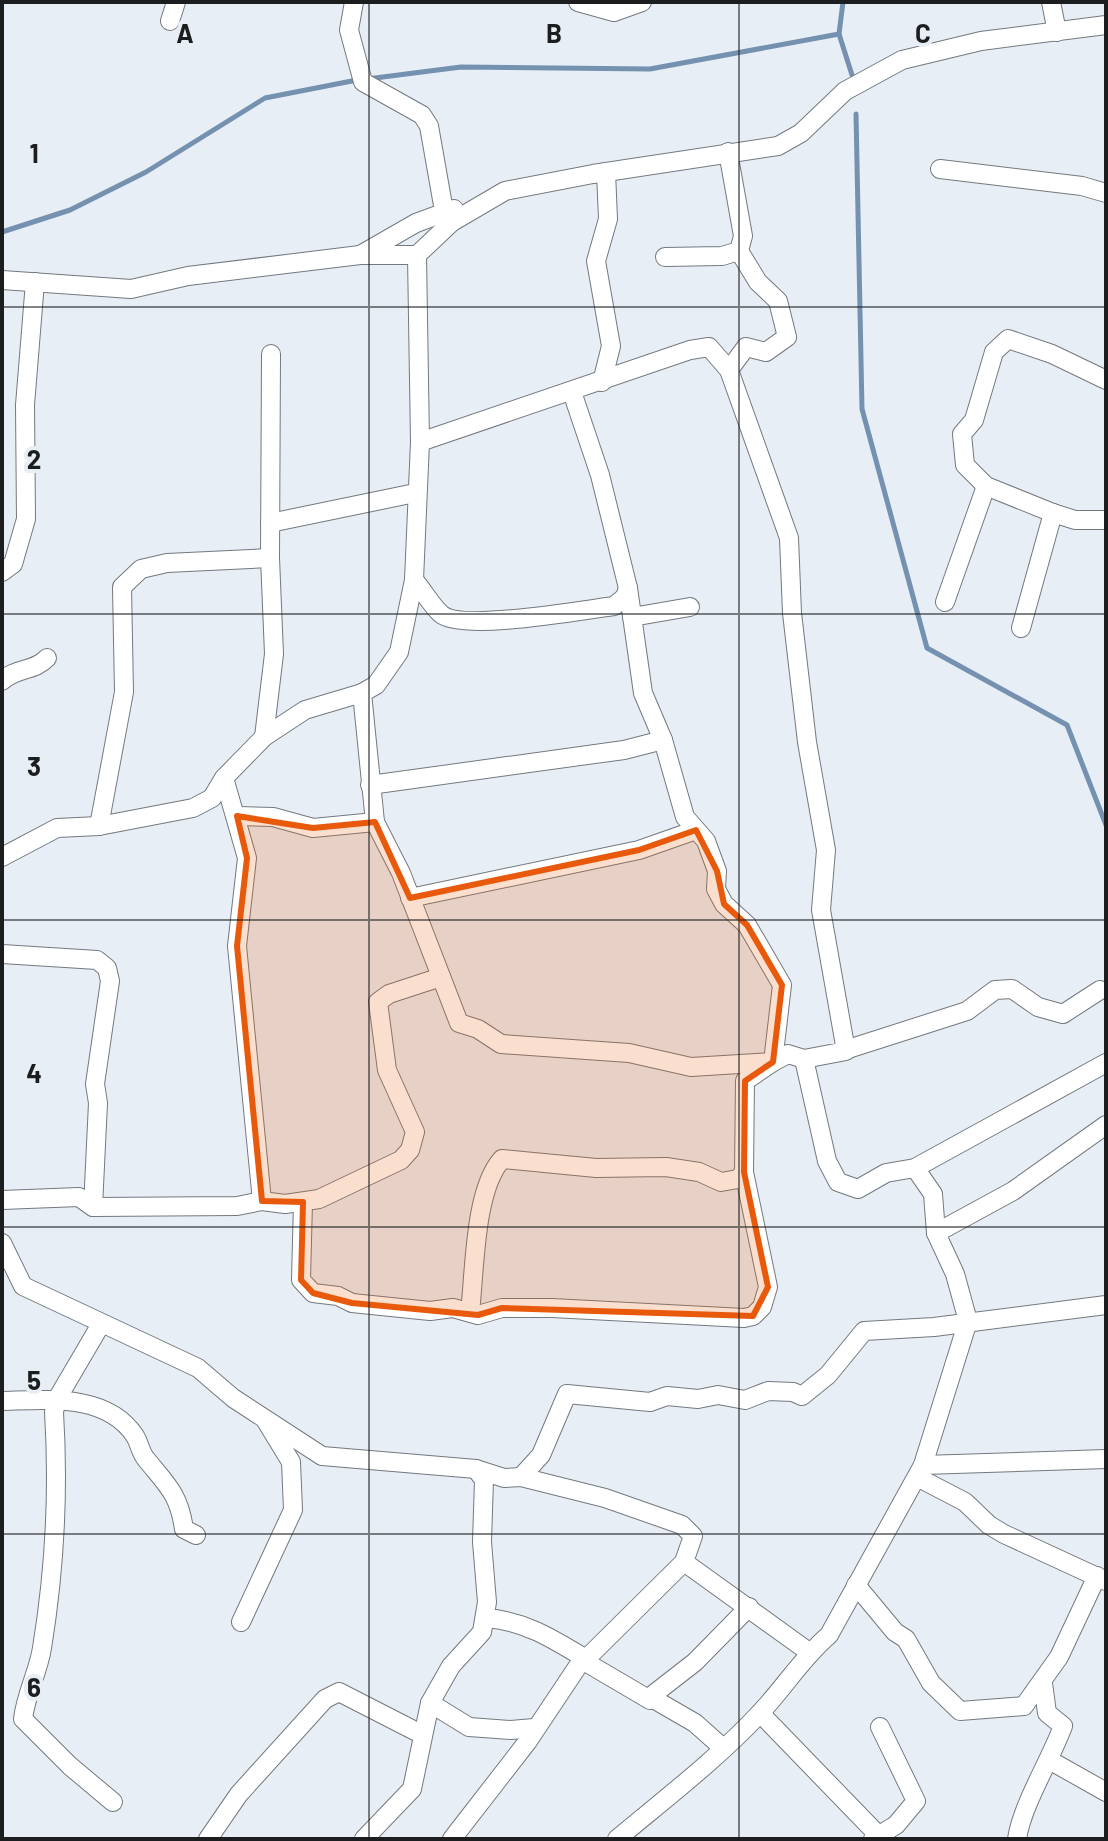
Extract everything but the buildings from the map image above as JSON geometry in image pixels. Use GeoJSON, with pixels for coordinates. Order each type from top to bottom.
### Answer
{"type":"FeatureCollection","features":[{"type":"Feature","properties":{"kind":"street"},"geometry":{"type":"LineString","coordinates":[[170,21],[176,2]]}},
{"type":"Feature","properties":{"kind":"street"},"geometry":{"type":"LineString","coordinates":[[354,2],[349,30],[363,82],[422,115],[429,126],[444,211]]}},
{"type":"Feature","properties":{"kind":"street"},"geometry":{"type":"LineString","coordinates":[[578,2],[614,12],[642,2]]}},
{"type":"Feature","properties":{"kind":"street"},"geometry":{"type":"LineString","coordinates":[[1051,2],[1057,32]]}},
{"type":"Feature","properties":{"kind":"street"},"geometry":{"type":"LineString","coordinates":[[2,280],[104,290],[131,289],[188,276],[360,255],[417,255],[452,222],[505,191],[778,146],[801,133],[845,91],[902,60],[981,41],[1106,25]]}},
{"type":"Feature","properties":{"kind":"street"},"geometry":{"type":"LineString","coordinates":[[728,152],[743,236],[739,251],[758,282],[778,301],[787,337],[766,352],[746,347],[729,370]]}},
{"type":"Feature","properties":{"kind":"street"},"geometry":{"type":"LineString","coordinates":[[940,169],[1082,186],[1106,193]]}},
{"type":"Feature","properties":{"kind":"street"},"geometry":{"type":"LineString","coordinates":[[602,382],[611,346],[596,261],[608,219],[606,172]]}},
{"type":"Feature","properties":{"kind":"street"},"geometry":{"type":"LineString","coordinates":[[360,255],[444,211],[478,205]]}},
{"type":"Feature","properties":{"kind":"street"},"geometry":{"type":"LineString","coordinates":[[665,257],[722,256],[739,251]]}},
{"type":"Feature","properties":{"kind":"street"},"geometry":{"type":"LineString","coordinates":[[2,857],[57,828],[99,826],[193,808],[212,798],[224,778],[264,737],[305,710],[362,693],[376,685],[399,652],[414,580],[415,493],[420,442],[417,255]]}},
{"type":"Feature","properties":{"kind":"street"},"geometry":{"type":"LineString","coordinates":[[2,572],[13,564],[26,519],[25,405],[35,282]]}},
{"type":"Feature","properties":{"kind":"street"},"geometry":{"type":"LineString","coordinates":[[1106,380],[1052,354],[1008,339],[999,344],[974,420],[962,434],[965,465],[986,486],[1075,520],[1106,520]]}},
{"type":"Feature","properties":{"kind":"street"},"geometry":{"type":"LineString","coordinates":[[420,442],[709,347],[729,370],[789,538],[792,613],[807,742],[825,836],[821,910],[845,1050]]}},
{"type":"Feature","properties":{"kind":"street"},"geometry":{"type":"LineString","coordinates":[[264,737],[274,654],[270,558],[271,354]]}},
{"type":"Feature","properties":{"kind":"street"},"geometry":{"type":"LineString","coordinates":[[572,392],[600,475],[628,588],[643,693],[663,740],[685,817],[706,841],[713,861],[716,889],[724,904],[747,925],[782,985],[773,1062]]}},
{"type":"Feature","properties":{"kind":"street"},"geometry":{"type":"LineString","coordinates":[[945,602],[986,486]]}},
{"type":"Feature","properties":{"kind":"street"},"geometry":{"type":"LineString","coordinates":[[270,523],[415,493]]}},
{"type":"Feature","properties":{"kind":"street"},"geometry":{"type":"LineString","coordinates":[[1021,628],[1053,513]]}},
{"type":"Feature","properties":{"kind":"street"},"geometry":{"type":"LineString","coordinates":[[99,826],[124,692],[122,587],[141,569],[167,563],[270,558]]}},
{"type":"Feature","properties":{"kind":"street"},"geometry":{"type":"LineString","coordinates":[[414,580],[442,615],[459,621],[522,618],[614,606],[625,597],[628,588]]}},
{"type":"Feature","properties":{"kind":"street"},"geometry":{"type":"LineString","coordinates":[[632,617],[690,607]]}},
{"type":"Feature","properties":{"kind":"street"},"geometry":{"type":"LineString","coordinates":[[2,681],[11,672],[38,667],[47,658]]}},
{"type":"Feature","properties":{"kind":"street"},"geometry":{"type":"LineString","coordinates":[[362,693],[375,822],[401,873],[459,1023],[478,1029],[501,1044],[629,1053],[691,1067],[773,1062]]}},
{"type":"Feature","properties":{"kind":"street"},"geometry":{"type":"LineString","coordinates":[[370,785],[578,757],[663,740]]}},
{"type":"Feature","properties":{"kind":"street"},"geometry":{"type":"LineString","coordinates":[[224,778],[247,858],[237,946],[262,1201]]}},
{"type":"Feature","properties":{"kind":"street"},"geometry":{"type":"LineString","coordinates":[[237,816],[273,817],[313,828],[375,822]]}},
{"type":"Feature","properties":{"kind":"street"},"geometry":{"type":"LineString","coordinates":[[410,898],[639,850],[696,830]]}},
{"type":"Feature","properties":{"kind":"street"},"geometry":{"type":"LineString","coordinates":[[2,954],[97,960],[107,968],[110,981],[95,1084],[98,1103],[93,1207]]}},
{"type":"Feature","properties":{"kind":"street"},"geometry":{"type":"LineString","coordinates":[[2,1200],[79,1197],[93,1207],[237,1206],[262,1201],[303,1202],[319,1199],[401,1160],[410,1150],[415,1132],[387,1070],[378,1002],[389,994],[441,977]]}},
{"type":"Feature","properties":{"kind":"street"},"geometry":{"type":"LineString","coordinates":[[303,1202],[301,1280],[313,1293],[338,1296],[352,1303],[478,1315],[502,1308],[540,1308],[753,1316],[762,1307],[768,1287],[744,1172],[745,1081],[788,1054],[804,1059],[845,1050],[967,1011],[995,990],[1012,989],[1038,1007],[1063,1014],[1100,990]]}},
{"type":"Feature","properties":{"kind":"street"},"geometry":{"type":"LineString","coordinates":[[804,1059],[827,1161],[838,1182],[858,1189],[886,1173],[915,1168],[1106,1063]]}},
{"type":"Feature","properties":{"kind":"street"},"geometry":{"type":"LineString","coordinates":[[936,1233],[1013,1191],[1106,1125]]}},
{"type":"Feature","properties":{"kind":"street"},"geometry":{"type":"LineString","coordinates":[[470,1312],[480,1220],[490,1172],[502,1159],[596,1168],[666,1167],[699,1172],[721,1182],[738,1179],[744,1172]]}},
{"type":"Feature","properties":{"kind":"street"},"geometry":{"type":"LineString","coordinates":[[617,1839],[760,1713],[809,1652],[829,1635],[920,1471],[968,1321],[955,1274],[936,1233],[933,1194],[915,1168]]}},
{"type":"Feature","properties":{"kind":"street"},"geometry":{"type":"LineString","coordinates":[[2,1243],[8,1274],[23,1286],[198,1368],[233,1398],[322,1456],[476,1469],[504,1478],[521,1477],[605,1498],[682,1525],[693,1536],[684,1562],[584,1660],[534,1728],[528,1741],[452,1839]]}},
{"type":"Feature","properties":{"kind":"street"},"geometry":{"type":"LineString","coordinates":[[521,1477],[541,1455],[567,1394],[650,1402],[667,1396],[698,1399],[718,1395],[745,1400],[768,1391],[793,1392],[802,1396],[828,1375],[864,1331],[934,1327],[1106,1305]]}},
{"type":"Feature","properties":{"kind":"street"},"geometry":{"type":"LineString","coordinates":[[101,1324],[57,1399],[54,1412],[58,1502],[53,1582],[39,1666],[25,1695],[23,1719],[70,1766],[113,1802]]}},
{"type":"Feature","properties":{"kind":"street"},"geometry":{"type":"LineString","coordinates":[[2,1401],[57,1399],[103,1409],[135,1435],[143,1455],[180,1501],[184,1529],[196,1535]]}},
{"type":"Feature","properties":{"kind":"street"},"geometry":{"type":"LineString","coordinates":[[241,1622],[293,1510],[291,1462],[263,1415]]}},
{"type":"Feature","properties":{"kind":"street"},"geometry":{"type":"LineString","coordinates":[[920,1471],[1106,1459]]}},
{"type":"Feature","properties":{"kind":"street"},"geometry":{"type":"LineString","coordinates":[[364,1839],[412,1789],[430,1703],[451,1666],[482,1632],[486,1618],[484,1480],[476,1469]]}},
{"type":"Feature","properties":{"kind":"street"},"geometry":{"type":"LineString","coordinates":[[856,1585],[895,1632],[906,1639],[931,1683],[960,1711],[1024,1706],[1059,1657],[1101,1578],[1004,1534],[920,1471]]}},
{"type":"Feature","properties":{"kind":"street"},"geometry":{"type":"LineString","coordinates":[[684,1562],[809,1652]]}},
{"type":"Feature","properties":{"kind":"street"},"geometry":{"type":"LineString","coordinates":[[486,1618],[514,1620],[584,1660],[615,1683],[650,1700],[695,1662],[749,1607]]}},
{"type":"Feature","properties":{"kind":"street"},"geometry":{"type":"LineString","coordinates":[[1017,1839],[1029,1801],[1051,1761],[1063,1726],[1047,1713],[1043,1683]]}},
{"type":"Feature","properties":{"kind":"street"},"geometry":{"type":"LineString","coordinates":[[208,1839],[239,1794],[325,1699],[339,1692],[423,1735]]}},
{"type":"Feature","properties":{"kind":"street"},"geometry":{"type":"LineString","coordinates":[[650,1697],[695,1723],[723,1748]]}},
{"type":"Feature","properties":{"kind":"street"},"geometry":{"type":"LineString","coordinates":[[430,1703],[469,1727],[534,1728]]}},
{"type":"Feature","properties":{"kind":"street"},"geometry":{"type":"LineString","coordinates":[[760,1713],[878,1838],[896,1825],[916,1801],[880,1727]]}},
{"type":"Feature","properties":{"kind":"street"},"geometry":{"type":"LineString","coordinates":[[1051,1761],[1106,1792]]}},
{"type":"Feature","properties":{"kind":"highlighted area"},"geometry":{"type":"Polygon","coordinates":[[[237,816],[313,828],[375,822],[410,898],[639,850],[696,830],[717,871],[724,904],[747,925],[782,985],[773,1062],[745,1081],[744,1172],[768,1287],[753,1316],[502,1308],[478,1315],[352,1303],[313,1293],[301,1280],[303,1202],[262,1201],[237,946],[247,858],[237,816]]]}},
{"type":"Feature","properties":{"kind":"waterway"},"geometry":{"type":"LineString","coordinates":[[843,2],[839,34],[852,75]]}},
{"type":"Feature","properties":{"kind":"waterway"},"geometry":{"type":"LineString","coordinates":[[367,79],[461,67],[650,69],[839,34]]}},
{"type":"Feature","properties":{"kind":"waterway"},"geometry":{"type":"LineString","coordinates":[[2,232],[70,210],[146,172],[265,98],[357,80]]}},
{"type":"Feature","properties":{"kind":"waterway"},"geometry":{"type":"LineString","coordinates":[[856,114],[862,409],[927,648],[1067,725],[1106,825]]}}]}
